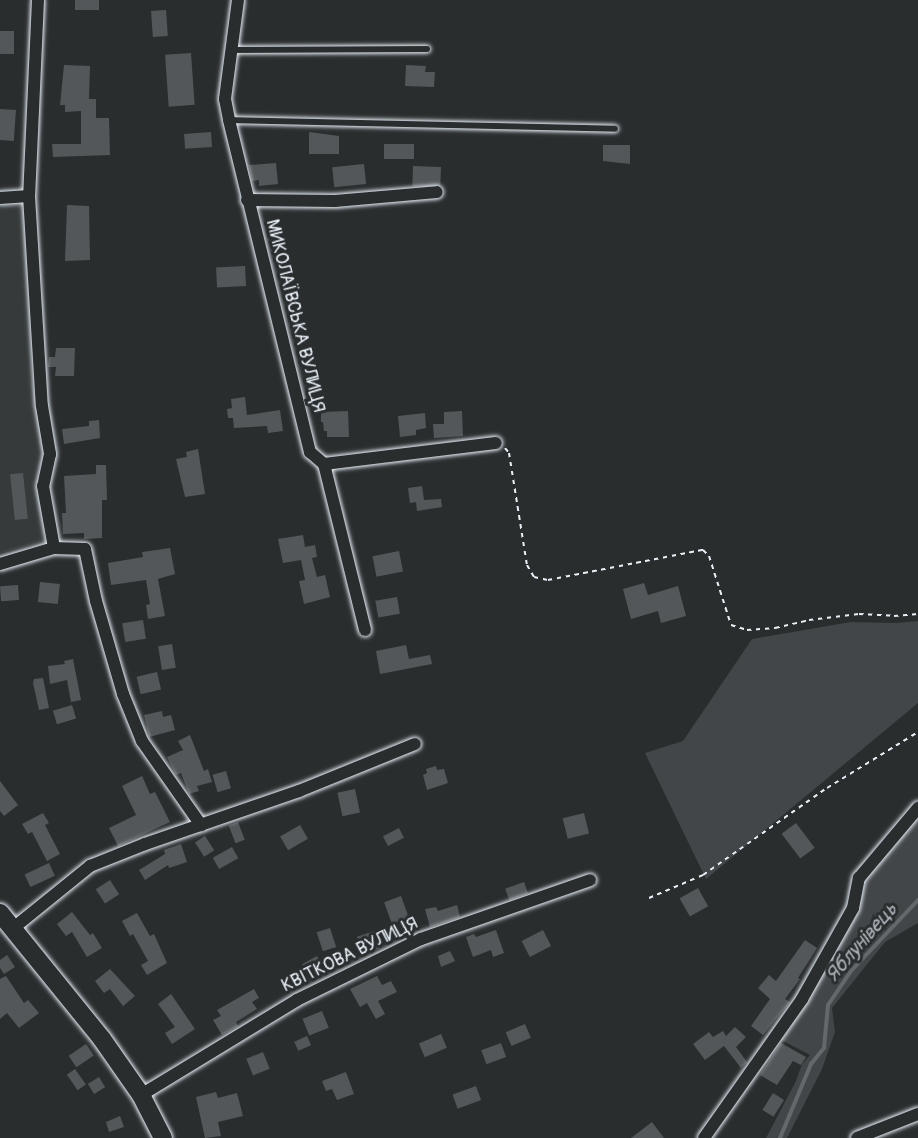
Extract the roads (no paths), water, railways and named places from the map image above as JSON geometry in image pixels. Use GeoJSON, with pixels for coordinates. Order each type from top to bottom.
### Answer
{"type":"FeatureCollection","features":[{"type":"Feature","properties":{"kind":"main road"},"geometry":{"type":"LineString","coordinates":[[0,913],[11,930],[102,1039],[141,1095],[163,1138]]}},
{"type":"Feature","properties":{"kind":"street"},"geometry":{"type":"LineString","coordinates":[[39,0],[29,196],[42,406],[50,454],[44,486],[54,548]]}},
{"type":"Feature","properties":{"kind":"street","name":"МИКОЛАЇВСЬКА ВУЛИЦЯ"},"geometry":{"type":"LineString","coordinates":[[238,0],[225,99],[247,200],[277,309],[310,452],[324,464]]}},
{"type":"Feature","properties":{"kind":"street"},"geometry":{"type":"LineString","coordinates":[[247,200],[335,201],[437,192]]}},
{"type":"Feature","properties":{"kind":"street"},"geometry":{"type":"LineString","coordinates":[[0,198],[29,196]]}},
{"type":"Feature","properties":{"kind":"street"},"geometry":{"type":"LineString","coordinates":[[365,630],[324,464],[496,442]]}},
{"type":"Feature","properties":{"kind":"street"},"geometry":{"type":"LineString","coordinates":[[0,564],[54,548],[85,549],[96,601],[123,694],[142,741],[201,825]]}},
{"type":"Feature","properties":{"kind":"street"},"geometry":{"type":"LineString","coordinates":[[11,930],[90,866],[299,791],[415,744]]}},
{"type":"Feature","properties":{"kind":"street"},"geometry":{"type":"LineString","coordinates":[[704,1138],[802,999],[853,908],[859,878],[918,808]]}},
{"type":"Feature","properties":{"kind":"street","name":"КВІТКОВА ВУЛИЦЯ"},"geometry":{"type":"LineString","coordinates":[[141,1095],[297,999],[421,939],[590,880]]}},
{"type":"Feature","properties":{"kind":"street"},"geometry":{"type":"LineString","coordinates":[[857,1138],[918,1114]]}},
{"type":"Feature","properties":{"kind":"lane"},"geometry":{"type":"LineString","coordinates":[[231,50],[428,49]]}},
{"type":"Feature","properties":{"kind":"lane"},"geometry":{"type":"LineString","coordinates":[[229,120],[615,129]]}},
{"type":"Feature","properties":{"kind":"waterway","name":"Яблунівець"},"geometry":{"type":"LineString","coordinates":[[780,1138],[811,1064],[824,1048],[828,1005],[850,972],[918,900]]}}]}
